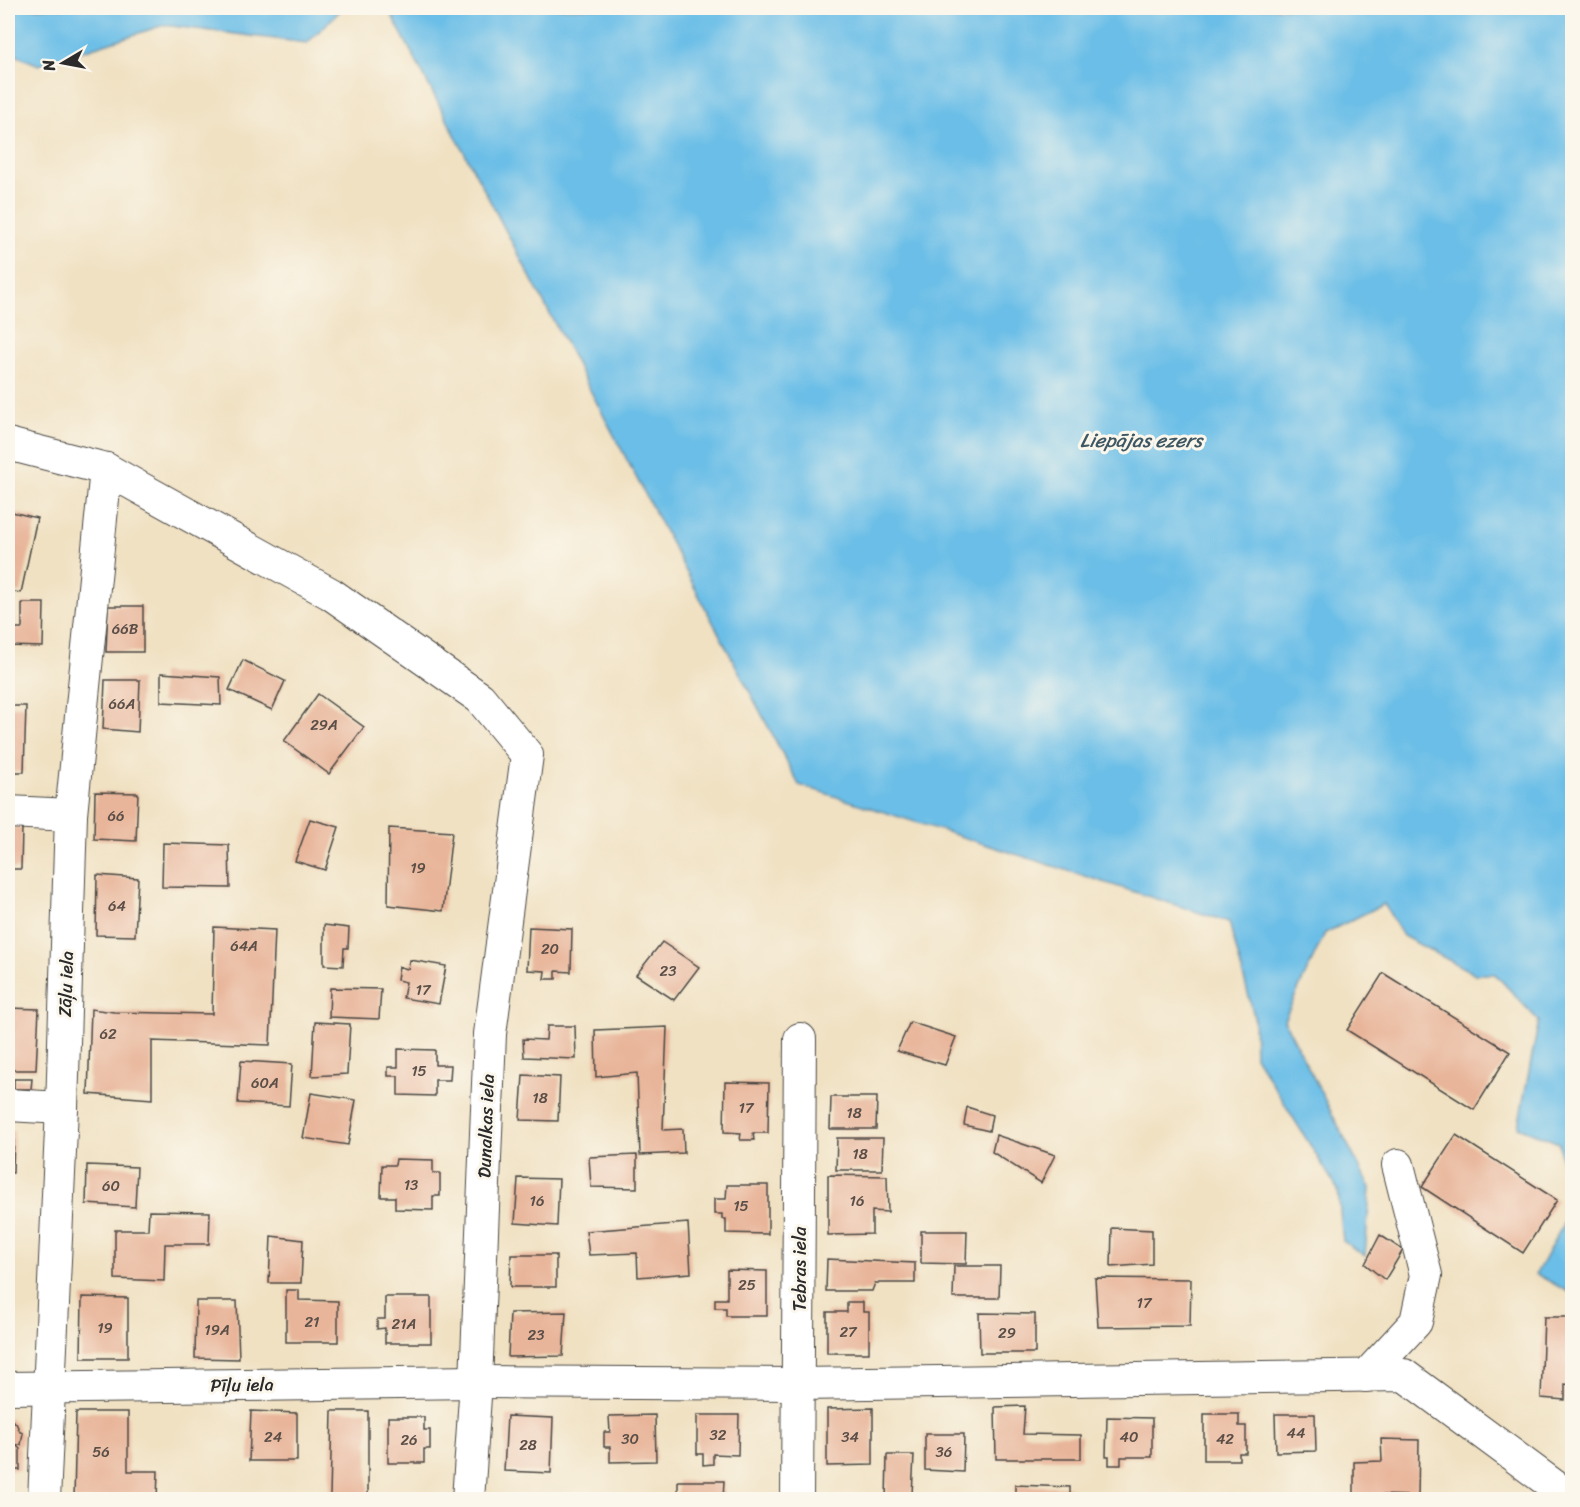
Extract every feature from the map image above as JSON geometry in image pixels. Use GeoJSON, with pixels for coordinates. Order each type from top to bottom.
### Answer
{"type":"FeatureCollection","features":[{"type":"Feature","properties":{"kind":"street"},"geometry":{"type":"LineString","coordinates":[[8,444],[106,469]]}},
{"type":"Feature","properties":{"kind":"street","name":"Dunalkas iela"},"geometry":{"type":"LineString","coordinates":[[106,469],[331,594],[480,698],[527,755],[490,1034],[476,1382],[468,1500]]}},
{"type":"Feature","properties":{"kind":"street","name":"Zāļu iela"},"geometry":{"type":"LineString","coordinates":[[44,1500],[62,1108],[71,815],[106,469]]}},
{"type":"Feature","properties":{"kind":"street"},"geometry":{"type":"LineString","coordinates":[[8,812],[71,815]]}},
{"type":"Feature","properties":{"kind":"street","name":"Tebras iela"},"geometry":{"type":"LineString","coordinates":[[797,1500],[800,1039]]}},
{"type":"Feature","properties":{"kind":"street"},"geometry":{"type":"LineString","coordinates":[[8,1105],[62,1108]]}},
{"type":"Feature","properties":{"kind":"street"},"geometry":{"type":"LineString","coordinates":[[1366,1376],[1416,1322],[1426,1275],[1398,1165]]}},
{"type":"Feature","properties":{"kind":"street","name":"Pīļu iela"},"geometry":{"type":"LineString","coordinates":[[8,1388],[476,1382],[799,1384],[1404,1376],[1572,1499]]}},
{"type":"Feature","properties":{"kind":"water"},"geometry":{"type":"Polygon","coordinates":[[[8,8],[343,8],[307,43],[164,25],[39,65],[8,52],[8,8]]]}},
{"type":"Feature","properties":{"kind":"water","name":"Liepājas ezers"},"geometry":{"type":"Polygon","coordinates":[[[388,8],[1572,8],[1572,1294],[1536,1274],[1569,1214],[1559,1143],[1518,1127],[1539,1021],[1495,974],[1475,974],[1403,936],[1384,904],[1325,933],[1284,1020],[1370,1188],[1365,1256],[1343,1241],[1338,1190],[1255,1056],[1254,1016],[1229,922],[799,785],[388,8]]]}},
{"type":"Feature","properties":{"kind":"building"},"geometry":{"type":"Polygon","coordinates":[[[8,511],[37,518],[21,593],[8,591],[8,511]]]}},
{"type":"Feature","properties":{"kind":"building"},"geometry":{"type":"Polygon","coordinates":[[[22,603],[44,603],[43,647],[8,646],[8,628],[22,628],[22,603]]]}},
{"type":"Feature","properties":{"kind":"building"},"geometry":{"type":"Polygon","coordinates":[[[108,606],[143,606],[143,652],[106,652],[108,606]]]}},
{"type":"Feature","properties":{"kind":"building"},"geometry":{"type":"Polygon","coordinates":[[[243,660],[285,681],[272,710],[229,690],[243,660]]]}},
{"type":"Feature","properties":{"kind":"building"},"geometry":{"type":"Polygon","coordinates":[[[161,673],[220,677],[221,705],[161,702],[161,673]]]}},
{"type":"Feature","properties":{"kind":"building"},"geometry":{"type":"Polygon","coordinates":[[[105,680],[140,680],[138,732],[103,729],[105,680]]]}},
{"type":"Feature","properties":{"kind":"building"},"geometry":{"type":"Polygon","coordinates":[[[318,694],[364,727],[329,774],[284,741],[318,694]]]}},
{"type":"Feature","properties":{"kind":"building"},"geometry":{"type":"Polygon","coordinates":[[[8,706],[26,706],[24,772],[8,772],[8,706]]]}},
{"type":"Feature","properties":{"kind":"building"},"geometry":{"type":"Polygon","coordinates":[[[95,792],[138,793],[136,841],[94,839],[95,792]]]}},
{"type":"Feature","properties":{"kind":"building"},"geometry":{"type":"Polygon","coordinates":[[[310,819],[339,827],[325,870],[295,861],[310,819]]]}},
{"type":"Feature","properties":{"kind":"building"},"geometry":{"type":"Polygon","coordinates":[[[8,827],[22,828],[21,869],[8,869],[8,827]]]}},
{"type":"Feature","properties":{"kind":"building"},"geometry":{"type":"Polygon","coordinates":[[[389,828],[452,832],[443,911],[388,905],[389,828]]]}},
{"type":"Feature","properties":{"kind":"building"},"geometry":{"type":"Polygon","coordinates":[[[163,843],[229,845],[230,888],[162,887],[163,843]]]}},
{"type":"Feature","properties":{"kind":"building"},"geometry":{"type":"Polygon","coordinates":[[[97,875],[138,878],[135,936],[96,935],[97,875]]]}},
{"type":"Feature","properties":{"kind":"building"},"geometry":{"type":"Polygon","coordinates":[[[324,925],[349,928],[348,948],[344,948],[343,966],[324,965],[324,925]]]}},
{"type":"Feature","properties":{"kind":"building"},"geometry":{"type":"Polygon","coordinates":[[[214,927],[275,930],[270,1045],[152,1041],[152,1099],[88,1094],[91,1009],[114,1012],[212,1014],[214,927]]]}},
{"type":"Feature","properties":{"kind":"building"},"geometry":{"type":"Polygon","coordinates":[[[529,927],[572,929],[571,972],[556,971],[556,979],[544,979],[545,971],[527,970],[529,927]]]}},
{"type":"Feature","properties":{"kind":"building"},"geometry":{"type":"Polygon","coordinates":[[[662,942],[699,967],[674,1000],[636,975],[662,942]]]}},
{"type":"Feature","properties":{"kind":"building"},"geometry":{"type":"Polygon","coordinates":[[[410,960],[446,966],[439,1004],[403,998],[406,982],[397,980],[399,967],[408,969],[410,960]]]}},
{"type":"Feature","properties":{"kind":"building"},"geometry":{"type":"Polygon","coordinates":[[[1383,973],[1510,1052],[1474,1110],[1347,1030],[1383,973]]]}},
{"type":"Feature","properties":{"kind":"building"},"geometry":{"type":"Polygon","coordinates":[[[330,988],[381,989],[379,1019],[329,1017],[330,988]]]}},
{"type":"Feature","properties":{"kind":"building"},"geometry":{"type":"Polygon","coordinates":[[[8,1008],[39,1009],[36,1070],[8,1070],[8,1008]]]}},
{"type":"Feature","properties":{"kind":"building"},"geometry":{"type":"Polygon","coordinates":[[[315,1022],[350,1024],[347,1074],[312,1076],[315,1022]]]}},
{"type":"Feature","properties":{"kind":"building"},"geometry":{"type":"Polygon","coordinates":[[[910,1022],[956,1037],[945,1065],[897,1051],[910,1022]]]}},
{"type":"Feature","properties":{"kind":"building"},"geometry":{"type":"Polygon","coordinates":[[[547,1026],[575,1026],[576,1059],[524,1057],[523,1039],[546,1040],[547,1026]]]}},
{"type":"Feature","properties":{"kind":"building"},"geometry":{"type":"Polygon","coordinates":[[[667,1027],[663,1130],[683,1129],[684,1153],[640,1155],[637,1073],[596,1077],[595,1030],[667,1027]]]}},
{"type":"Feature","properties":{"kind":"building"},"geometry":{"type":"Polygon","coordinates":[[[398,1049],[435,1050],[435,1065],[451,1065],[450,1080],[435,1080],[435,1096],[398,1095],[398,1076],[388,1076],[388,1067],[398,1067],[398,1049]]]}},
{"type":"Feature","properties":{"kind":"building"},"geometry":{"type":"Polygon","coordinates":[[[241,1061],[292,1064],[289,1106],[238,1103],[241,1061]]]}},
{"type":"Feature","properties":{"kind":"building"},"geometry":{"type":"Polygon","coordinates":[[[523,1075],[560,1077],[558,1121],[520,1120],[523,1075]]]}},
{"type":"Feature","properties":{"kind":"building"},"geometry":{"type":"Polygon","coordinates":[[[14,1079],[32,1079],[31,1089],[14,1089],[14,1079]]]}},
{"type":"Feature","properties":{"kind":"building"},"geometry":{"type":"Polygon","coordinates":[[[725,1082],[769,1083],[768,1133],[753,1133],[754,1140],[740,1140],[741,1133],[724,1132],[725,1082]]]}},
{"type":"Feature","properties":{"kind":"building"},"geometry":{"type":"Polygon","coordinates":[[[311,1093],[356,1100],[348,1145],[303,1138],[311,1093]]]}},
{"type":"Feature","properties":{"kind":"building"},"geometry":{"type":"Polygon","coordinates":[[[831,1097],[877,1097],[876,1129],[830,1129],[831,1097]]]}},
{"type":"Feature","properties":{"kind":"building"},"geometry":{"type":"Polygon","coordinates":[[[967,1107],[992,1115],[989,1131],[964,1125],[967,1107]]]}},
{"type":"Feature","properties":{"kind":"building"},"geometry":{"type":"Polygon","coordinates":[[[8,1131],[14,1131],[13,1173],[8,1173],[8,1131]]]}},
{"type":"Feature","properties":{"kind":"building"},"geometry":{"type":"Polygon","coordinates":[[[996,1135],[1055,1155],[1041,1183],[992,1152],[996,1135]]]}},
{"type":"Feature","properties":{"kind":"building"},"geometry":{"type":"Polygon","coordinates":[[[1456,1135],[1557,1200],[1523,1253],[1422,1187],[1456,1135]]]}},
{"type":"Feature","properties":{"kind":"building"},"geometry":{"type":"Polygon","coordinates":[[[837,1138],[883,1138],[882,1170],[836,1170],[837,1138]]]}},
{"type":"Feature","properties":{"kind":"building"},"geometry":{"type":"Polygon","coordinates":[[[637,1155],[637,1188],[591,1187],[589,1157],[637,1155]]]}},
{"type":"Feature","properties":{"kind":"building"},"geometry":{"type":"Polygon","coordinates":[[[396,1159],[433,1160],[433,1173],[440,1173],[440,1196],[433,1196],[433,1210],[395,1209],[395,1197],[381,1197],[382,1165],[395,1165],[396,1159]]]}},
{"type":"Feature","properties":{"kind":"building"},"geometry":{"type":"Polygon","coordinates":[[[87,1165],[137,1167],[135,1207],[86,1204],[87,1165]]]}},
{"type":"Feature","properties":{"kind":"building"},"geometry":{"type":"Polygon","coordinates":[[[828,1175],[887,1176],[888,1212],[872,1211],[872,1234],[828,1235],[828,1175]]]}},
{"type":"Feature","properties":{"kind":"building"},"geometry":{"type":"Polygon","coordinates":[[[518,1178],[559,1179],[557,1226],[515,1223],[518,1178]]]}},
{"type":"Feature","properties":{"kind":"building"},"geometry":{"type":"Polygon","coordinates":[[[727,1185],[768,1185],[768,1234],[726,1233],[726,1219],[722,1219],[722,1214],[714,1214],[714,1199],[726,1199],[727,1185]]]}},
{"type":"Feature","properties":{"kind":"building"},"geometry":{"type":"Polygon","coordinates":[[[149,1211],[210,1212],[209,1244],[165,1244],[164,1281],[115,1279],[115,1230],[148,1230],[149,1211]]]}},
{"type":"Feature","properties":{"kind":"building"},"geometry":{"type":"Polygon","coordinates":[[[688,1223],[691,1273],[638,1277],[637,1253],[589,1255],[586,1231],[688,1223]]]}},
{"type":"Feature","properties":{"kind":"building"},"geometry":{"type":"Polygon","coordinates":[[[1112,1228],[1152,1230],[1152,1264],[1111,1267],[1112,1228]]]}},
{"type":"Feature","properties":{"kind":"building"},"geometry":{"type":"Polygon","coordinates":[[[921,1231],[967,1231],[966,1264],[921,1263],[921,1231]]]}},
{"type":"Feature","properties":{"kind":"building"},"geometry":{"type":"Polygon","coordinates":[[[1380,1235],[1403,1250],[1385,1280],[1365,1264],[1380,1235]]]}},
{"type":"Feature","properties":{"kind":"building"},"geometry":{"type":"Polygon","coordinates":[[[271,1236],[303,1240],[301,1283],[269,1283],[271,1236]]]}},
{"type":"Feature","properties":{"kind":"building"},"geometry":{"type":"Polygon","coordinates":[[[511,1255],[556,1255],[556,1287],[510,1287],[511,1255]]]}},
{"type":"Feature","properties":{"kind":"building"},"geometry":{"type":"Polygon","coordinates":[[[827,1259],[915,1263],[915,1283],[875,1283],[872,1291],[826,1291],[827,1259]]]}},
{"type":"Feature","properties":{"kind":"building"},"geometry":{"type":"Polygon","coordinates":[[[954,1266],[1000,1266],[999,1298],[953,1298],[954,1266]]]}},
{"type":"Feature","properties":{"kind":"building"},"geometry":{"type":"Polygon","coordinates":[[[727,1270],[767,1271],[767,1316],[726,1316],[726,1308],[715,1308],[715,1299],[727,1299],[727,1270]]]}},
{"type":"Feature","properties":{"kind":"building"},"geometry":{"type":"Polygon","coordinates":[[[1095,1278],[1191,1279],[1190,1326],[1098,1327],[1095,1278]]]}},
{"type":"Feature","properties":{"kind":"building"},"geometry":{"type":"Polygon","coordinates":[[[286,1290],[299,1290],[299,1300],[338,1301],[338,1342],[286,1342],[286,1290]]]}},
{"type":"Feature","properties":{"kind":"building"},"geometry":{"type":"Polygon","coordinates":[[[82,1297],[128,1298],[128,1358],[81,1358],[82,1297]]]}},
{"type":"Feature","properties":{"kind":"building"},"geometry":{"type":"Polygon","coordinates":[[[385,1297],[431,1297],[431,1343],[385,1343],[385,1328],[377,1329],[377,1319],[385,1319],[385,1297]]]}},
{"type":"Feature","properties":{"kind":"building"},"geometry":{"type":"Polygon","coordinates":[[[196,1301],[237,1301],[239,1359],[195,1358],[196,1301]]]}},
{"type":"Feature","properties":{"kind":"building"},"geometry":{"type":"Polygon","coordinates":[[[847,1302],[863,1302],[863,1312],[869,1312],[869,1353],[827,1353],[827,1312],[847,1312],[847,1302]]]}},
{"type":"Feature","properties":{"kind":"building"},"geometry":{"type":"Polygon","coordinates":[[[566,1312],[563,1356],[508,1357],[510,1313],[566,1312]]]}},
{"type":"Feature","properties":{"kind":"building"},"geometry":{"type":"Polygon","coordinates":[[[979,1313],[1035,1314],[1035,1353],[980,1353],[979,1313]]]}},
{"type":"Feature","properties":{"kind":"building"},"geometry":{"type":"Polygon","coordinates":[[[1544,1317],[1572,1317],[1572,1385],[1565,1384],[1565,1400],[1541,1398],[1544,1317]]]}},
{"type":"Feature","properties":{"kind":"building"},"geometry":{"type":"Polygon","coordinates":[[[1025,1406],[1023,1434],[1081,1435],[1081,1459],[996,1459],[995,1407],[1025,1406]]]}},
{"type":"Feature","properties":{"kind":"building"},"geometry":{"type":"Polygon","coordinates":[[[873,1408],[873,1465],[827,1466],[827,1409],[873,1408]]]}},
{"type":"Feature","properties":{"kind":"building"},"geometry":{"type":"Polygon","coordinates":[[[251,1411],[297,1413],[297,1461],[249,1461],[251,1411]]]}},
{"type":"Feature","properties":{"kind":"building"},"geometry":{"type":"Polygon","coordinates":[[[332,1411],[368,1411],[368,1498],[330,1497],[332,1411]]]}},
{"type":"Feature","properties":{"kind":"building"},"geometry":{"type":"Polygon","coordinates":[[[76,1412],[128,1412],[128,1471],[158,1471],[157,1500],[74,1500],[76,1412]]]}},
{"type":"Feature","properties":{"kind":"building"},"geometry":{"type":"Polygon","coordinates":[[[1204,1414],[1239,1414],[1239,1426],[1246,1426],[1246,1453],[1239,1453],[1239,1460],[1204,1460],[1204,1414]]]}},
{"type":"Feature","properties":{"kind":"building"},"geometry":{"type":"Polygon","coordinates":[[[1275,1414],[1315,1414],[1316,1451],[1276,1452],[1275,1414]]]}},
{"type":"Feature","properties":{"kind":"building"},"geometry":{"type":"Polygon","coordinates":[[[655,1415],[656,1461],[610,1462],[610,1447],[604,1447],[604,1432],[610,1432],[609,1416],[655,1415]]]}},
{"type":"Feature","properties":{"kind":"building"},"geometry":{"type":"Polygon","coordinates":[[[697,1415],[739,1415],[738,1455],[713,1454],[713,1464],[703,1465],[703,1454],[697,1454],[697,1415]]]}},
{"type":"Feature","properties":{"kind":"building"},"geometry":{"type":"Polygon","coordinates":[[[507,1416],[553,1418],[551,1473],[504,1471],[507,1416]]]}},
{"type":"Feature","properties":{"kind":"building"},"geometry":{"type":"Polygon","coordinates":[[[388,1417],[424,1417],[424,1430],[430,1430],[430,1449],[424,1449],[424,1463],[388,1463],[388,1417]]]}},
{"type":"Feature","properties":{"kind":"building"},"geometry":{"type":"Polygon","coordinates":[[[1107,1417],[1152,1418],[1152,1457],[1121,1457],[1121,1465],[1109,1465],[1109,1456],[1106,1456],[1107,1417]]]}},
{"type":"Feature","properties":{"kind":"building"},"geometry":{"type":"Polygon","coordinates":[[[8,1418],[16,1423],[20,1432],[23,1433],[21,1445],[16,1445],[20,1449],[20,1470],[8,1470],[8,1418]]]}},
{"type":"Feature","properties":{"kind":"building"},"geometry":{"type":"Polygon","coordinates":[[[925,1434],[964,1434],[963,1472],[925,1470],[925,1434]]]}},
{"type":"Feature","properties":{"kind":"building"},"geometry":{"type":"Polygon","coordinates":[[[1381,1439],[1419,1440],[1418,1496],[1377,1495],[1377,1500],[1354,1500],[1354,1462],[1382,1461],[1381,1439]]]}},
{"type":"Feature","properties":{"kind":"building"},"geometry":{"type":"Polygon","coordinates":[[[887,1455],[914,1455],[912,1495],[934,1495],[934,1500],[886,1500],[887,1455]]]}},
{"type":"Feature","properties":{"kind":"building"},"geometry":{"type":"Polygon","coordinates":[[[678,1481],[724,1481],[723,1500],[678,1500],[678,1481]]]}},
{"type":"Feature","properties":{"kind":"building"},"geometry":{"type":"Polygon","coordinates":[[[1015,1485],[1070,1487],[1070,1500],[1015,1500],[1015,1485]]]}}]}
